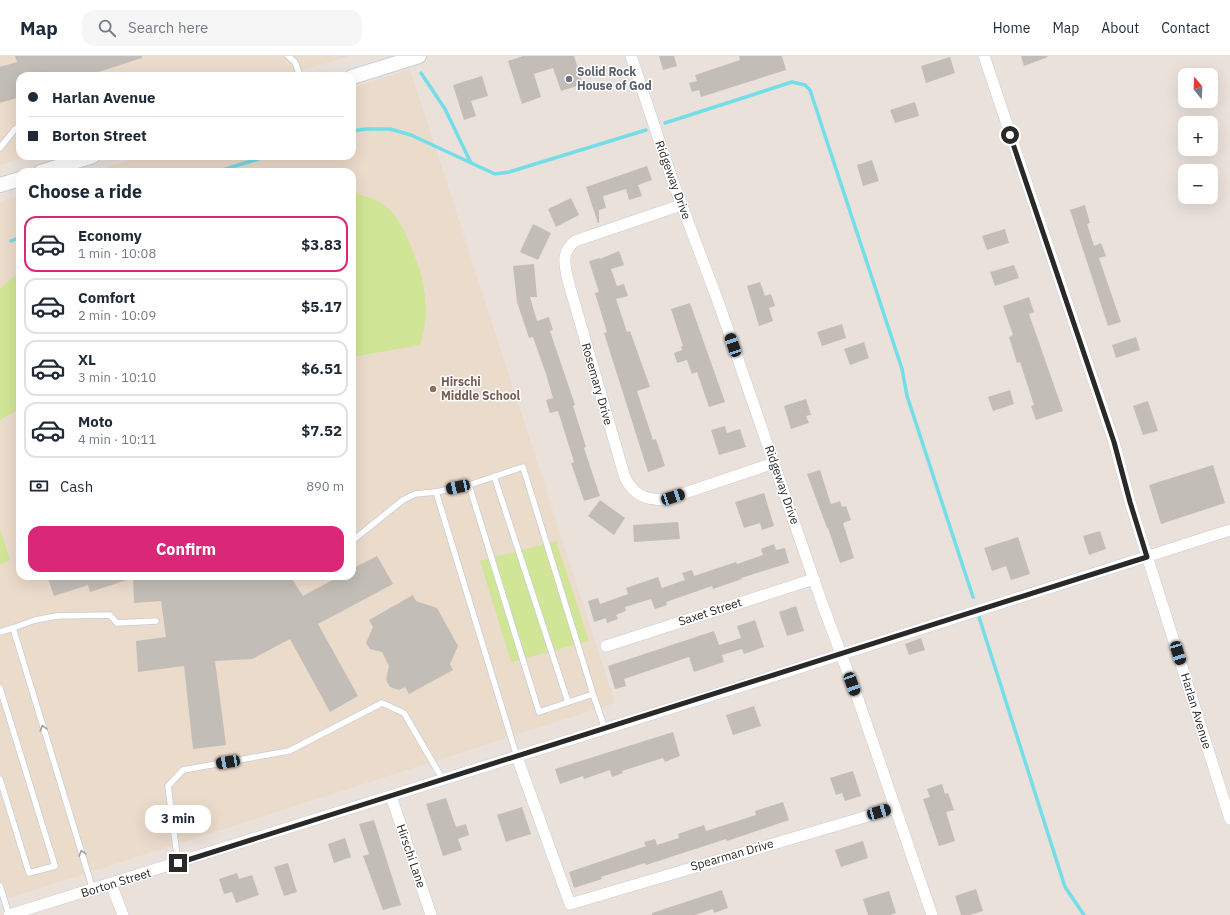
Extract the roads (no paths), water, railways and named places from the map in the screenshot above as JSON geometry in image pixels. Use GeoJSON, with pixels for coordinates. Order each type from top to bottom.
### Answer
{"type":"FeatureCollection","features":[{"type":"Feature","properties":{"kind":"street"},"geometry":{"type":"LineString","coordinates":[[356,75],[419,56]]}},
{"type":"Feature","properties":{"kind":"street","name":"Ridgeway Drive"},"geometry":{"type":"LineString","coordinates":[[630,56],[681,205],[719,304],[932,915]]}},
{"type":"Feature","properties":{"kind":"street","name":"Harlan Avenue"},"geometry":{"type":"LineString","coordinates":[[984,56],[1114,442],[1130,502],[1230,819]]}},
{"type":"Feature","properties":{"kind":"street"},"geometry":{"type":"LineString","coordinates":[[54,168],[80,160]]}},
{"type":"Feature","properties":{"kind":"street"},"geometry":{"type":"LineString","coordinates":[[0,183],[16,179]]}},
{"type":"Feature","properties":{"kind":"street","name":"Rosemary Drive"},"geometry":{"type":"LineString","coordinates":[[681,205],[576,241],[569,246],[565,257],[569,284],[625,478],[631,488],[641,496],[650,499],[664,500],[774,463]]}},
{"type":"Feature","properties":{"kind":"street","name":"Borton Street"},"geometry":{"type":"LineString","coordinates":[[9,915],[517,757],[1230,530]]}},
{"type":"Feature","properties":{"kind":"street","name":"Saxet Street"},"geometry":{"type":"LineString","coordinates":[[606,646],[814,579]]}},
{"type":"Feature","properties":{"kind":"street","name":"Spearman Drive"},"geometry":{"type":"LineString","coordinates":[[517,757],[570,904],[895,808]]}},
{"type":"Feature","properties":{"kind":"street","name":"Hirschi Lane"},"geometry":{"type":"LineString","coordinates":[[391,796],[431,915]]}},
{"type":"Feature","properties":{"kind":"street"},"geometry":{"type":"LineString","coordinates":[[111,884],[123,915]]}},
{"type":"Feature","properties":{"kind":"lane"},"geometry":{"type":"LineString","coordinates":[[288,56],[294,62],[298,72]]}},
{"type":"Feature","properties":{"kind":"lane"},"geometry":{"type":"LineString","coordinates":[[0,148],[16,128]]}},
{"type":"Feature","properties":{"kind":"lane"},"geometry":{"type":"LineString","coordinates":[[356,538],[403,500],[416,494],[436,492],[469,485],[523,467],[605,729]]}},
{"type":"Feature","properties":{"kind":"lane"},"geometry":{"type":"LineString","coordinates":[[494,476],[568,702]]}},
{"type":"Feature","properties":{"kind":"lane"},"geometry":{"type":"LineString","coordinates":[[469,485],[539,712],[593,694]]}},
{"type":"Feature","properties":{"kind":"lane"},"geometry":{"type":"LineString","coordinates":[[436,492],[517,757]]}},
{"type":"Feature","properties":{"kind":"lane"},"geometry":{"type":"LineString","coordinates":[[0,632],[35,620],[57,616],[110,615],[117,623],[156,620]]}},
{"type":"Feature","properties":{"kind":"lane"},"geometry":{"type":"LineString","coordinates":[[13,628],[93,890]]}},
{"type":"Feature","properties":{"kind":"lane"},"geometry":{"type":"LineString","coordinates":[[0,688],[55,866],[29,873],[0,779]]}},
{"type":"Feature","properties":{"kind":"lane"},"geometry":{"type":"LineString","coordinates":[[178,863],[168,786],[183,770],[289,751],[382,703],[404,712],[443,780]]}},
{"type":"Feature","properties":{"kind":"lane"},"geometry":{"type":"LineString","coordinates":[[0,886],[9,915]]}},
{"type":"Feature","properties":{"kind":"waterway"},"geometry":{"type":"LineString","coordinates":[[421,73],[445,109],[471,163]]}},
{"type":"Feature","properties":{"kind":"waterway"},"geometry":{"type":"LineString","coordinates":[[665,123],[792,82],[805,85],[810,90],[902,369],[907,396],[973,597]]}},
{"type":"Feature","properties":{"kind":"waterway"},"geometry":{"type":"LineString","coordinates":[[356,130],[390,129],[411,135],[495,174],[509,172],[646,130]]}},
{"type":"Feature","properties":{"kind":"waterway"},"geometry":{"type":"LineString","coordinates":[[229,168],[255,160]]}},
{"type":"Feature","properties":{"kind":"waterway"},"geometry":{"type":"LineString","coordinates":[[11,241],[16,239]]}},
{"type":"Feature","properties":{"kind":"waterway"},"geometry":{"type":"LineString","coordinates":[[979,617],[1065,887],[1084,915]]}},
{"type":"Feature","properties":{"kind":"place","name":"Solid Rock House of God"},"geometry":{"type":"Point","coordinates":[569,79]}},
{"type":"Feature","properties":{"kind":"place","name":"Hirschi Middle School"},"geometry":{"type":"Point","coordinates":[433,389]}}]}
